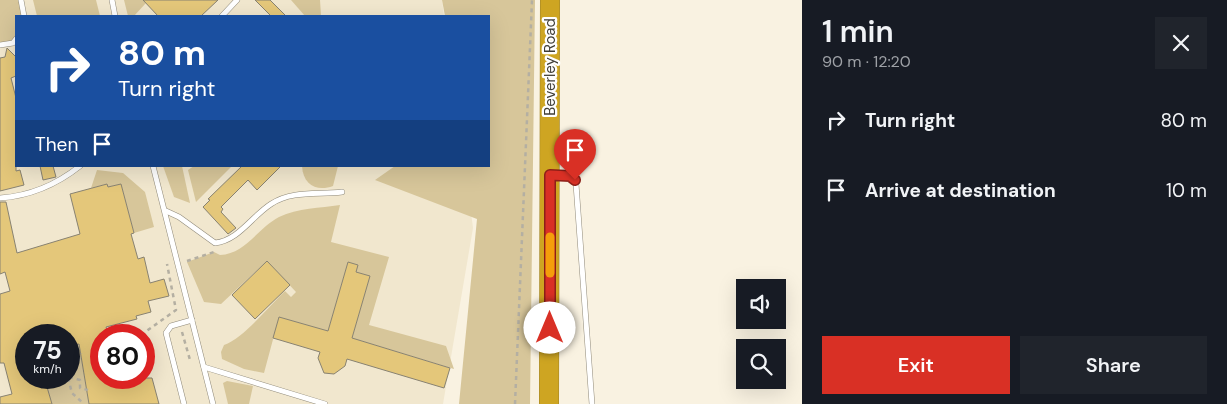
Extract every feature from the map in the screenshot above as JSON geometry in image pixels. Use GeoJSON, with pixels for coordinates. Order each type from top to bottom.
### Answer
{"type":"FeatureCollection","features":[{"type":"Feature","properties":{"kind":"highway","name":"Beverley Road"},"geometry":{"type":"LineString","coordinates":[[549,404],[550,0]]}},
{"type":"Feature","properties":{"kind":"lane"},"geometry":{"type":"LineString","coordinates":[[21,0],[24,15]]}},
{"type":"Feature","properties":{"kind":"lane"},"geometry":{"type":"LineString","coordinates":[[112,0],[115,15]]}},
{"type":"Feature","properties":{"kind":"lane"},"geometry":{"type":"LineString","coordinates":[[223,15],[237,0]]}},
{"type":"Feature","properties":{"kind":"lane"},"geometry":{"type":"LineString","coordinates":[[0,45],[13,43],[15,40]]}},
{"type":"Feature","properties":{"kind":"lane"},"geometry":{"type":"LineString","coordinates":[[0,198],[14,197],[37,191],[64,179],[79,167]]}},
{"type":"Feature","properties":{"kind":"lane"},"geometry":{"type":"LineString","coordinates":[[153,167],[166,211],[213,404]]}},
{"type":"Feature","properties":{"kind":"lane"},"geometry":{"type":"LineString","coordinates":[[550,175],[570,176],[575,180],[576,184],[592,404]]}},
{"type":"Feature","properties":{"kind":"lane"},"geometry":{"type":"LineString","coordinates":[[166,211],[179,217],[215,243],[227,242],[271,203],[303,192],[342,192]]}},
{"type":"Feature","properties":{"kind":"lane"},"geometry":{"type":"LineString","coordinates":[[184,404],[166,333],[171,326],[192,320]]}},
{"type":"Feature","properties":{"kind":"lane"},"geometry":{"type":"LineString","coordinates":[[204,367],[325,404]]}},
{"type":"Feature","properties":{"kind":"path"},"geometry":{"type":"LineString","coordinates":[[515,404],[532,0]]}},
{"type":"Feature","properties":{"kind":"path"},"geometry":{"type":"LineString","coordinates":[[155,325],[176,310],[166,260],[185,256],[187,262],[214,252],[215,243]]}},
{"type":"Feature","properties":{"kind":"path"},"geometry":{"type":"LineString","coordinates":[[172,312],[177,333],[183,331],[190,360]]}},
{"type":"Feature","properties":{"kind":"path"},"geometry":{"type":"LineString","coordinates":[[80,388],[88,390]]}},
{"type":"Feature","properties":{"kind":"path"},"geometry":{"type":"LineString","coordinates":[[71,389],[72,393],[84,404]]}},
{"type":"Feature","properties":{"kind":"shaded area"},"geometry":{"type":"Polygon","coordinates":[[[0,0],[442,0],[444,15],[15,15],[15,167],[465,167],[473,228],[443,404],[0,404],[0,0]]]}},
{"type":"Feature","properties":{"kind":"shaded area"},"geometry":{"type":"Polygon","coordinates":[[[0,0],[21,0],[24,15],[15,15],[15,39],[0,45],[0,0]]]}},
{"type":"Feature","properties":{"kind":"shaded area"},"geometry":{"type":"Polygon","coordinates":[[[33,0],[96,0],[100,15],[37,15],[33,0]]]}},
{"type":"Feature","properties":{"kind":"shaded area"},"geometry":{"type":"Polygon","coordinates":[[[124,0],[143,0],[146,3],[135,15],[128,15],[124,0]]]}},
{"type":"Feature","properties":{"kind":"shaded area"},"geometry":{"type":"Polygon","coordinates":[[[291,0],[320,0],[321,15],[304,15],[291,0]]]}},
{"type":"Feature","properties":{"kind":"shaded area"},"geometry":{"type":"Polygon","coordinates":[[[442,0],[535,0],[530,404],[459,404],[477,219],[375,180],[394,167],[490,167],[490,15],[445,15],[442,0]]]}},
{"type":"Feature","properties":{"kind":"shaded area"},"geometry":{"type":"Polygon","coordinates":[[[163,167],[182,167],[190,203],[174,197],[163,167]]]}},
{"type":"Feature","properties":{"kind":"shaded area"},"geometry":{"type":"Polygon","coordinates":[[[192,167],[231,167],[196,202],[188,170],[192,167]]]}},
{"type":"Feature","properties":{"kind":"shaded area"},"geometry":{"type":"Polygon","coordinates":[[[302,167],[338,167],[333,186],[327,188],[312,185],[303,173],[302,167]]]}},
{"type":"Feature","properties":{"kind":"shaded area"},"geometry":{"type":"Polygon","coordinates":[[[97,170],[123,173],[145,192],[154,227],[134,233],[121,184],[108,187],[107,184],[91,188],[97,170]]]}},
{"type":"Feature","properties":{"kind":"shaded area"},"geometry":{"type":"Polygon","coordinates":[[[340,205],[331,242],[389,257],[369,325],[446,346],[454,369],[352,338],[370,276],[356,272],[358,265],[348,262],[328,331],[279,317],[264,373],[244,369],[222,359],[221,352],[224,345],[248,329],[285,291],[291,297],[296,292],[267,261],[221,304],[204,302],[187,262],[214,252],[220,255],[229,254],[244,245],[271,222],[286,214],[340,205]]]}},
{"type":"Feature","properties":{"kind":"shaded area"},"geometry":{"type":"Polygon","coordinates":[[[80,350],[89,404],[52,404],[48,389],[80,389],[80,350]]]}},
{"type":"Feature","properties":{"kind":"shaded area"},"geometry":{"type":"Polygon","coordinates":[[[227,381],[253,386],[249,404],[228,404],[223,383],[227,381]]]}},
{"type":"Feature","properties":{"kind":"building"},"geometry":{"type":"Polygon","coordinates":[[[143,0],[218,0],[202,15],[157,15],[143,0]]]}},
{"type":"Feature","properties":{"kind":"building"},"geometry":{"type":"Polygon","coordinates":[[[255,0],[270,0],[285,15],[270,15],[255,0]]]}},
{"type":"Feature","properties":{"kind":"building"},"geometry":{"type":"Polygon","coordinates":[[[7,48],[15,56],[15,76],[11,78],[15,94],[15,167],[16,171],[20,170],[24,185],[0,191],[0,58],[5,57],[7,48]]]}},
{"type":"Feature","properties":{"kind":"building"},"geometry":{"type":"Polygon","coordinates":[[[40,167],[53,167],[56,177],[43,180],[40,167]]]}},
{"type":"Feature","properties":{"kind":"building"},"geometry":{"type":"Polygon","coordinates":[[[241,167],[280,167],[257,190],[248,180],[221,207],[223,209],[221,212],[236,228],[228,234],[203,207],[210,200],[208,199],[241,167]]]}},
{"type":"Feature","properties":{"kind":"building"},"geometry":{"type":"Polygon","coordinates":[[[107,184],[108,187],[121,184],[134,233],[131,234],[138,259],[144,257],[150,283],[164,279],[169,296],[148,301],[151,312],[136,316],[137,319],[118,324],[90,324],[90,389],[155,389],[159,404],[89,404],[80,350],[80,324],[15,324],[15,389],[48,389],[52,404],[0,404],[0,397],[12,394],[4,363],[0,363],[0,294],[10,291],[5,272],[0,274],[0,202],[6,202],[17,253],[80,234],[70,194],[107,184]]]}},
{"type":"Feature","properties":{"kind":"building"},"geometry":{"type":"Polygon","coordinates":[[[267,261],[290,285],[255,319],[232,295],[267,261]]]}},
{"type":"Feature","properties":{"kind":"building"},"geometry":{"type":"Polygon","coordinates":[[[348,262],[358,265],[356,272],[370,276],[352,338],[450,368],[444,388],[347,359],[345,366],[334,374],[324,373],[318,358],[320,352],[273,338],[279,317],[328,331],[348,262]]]}},
{"type":"Feature","properties":{"kind":"slow traffic"},"geometry":{"type":"LineString","coordinates":[[550,237],[550,273]]}},
{"type":"Feature","properties":{"kind":"route"},"geometry":{"type":"LineString","coordinates":[[550,328],[550,175],[570,176],[575,180]]}}]}
